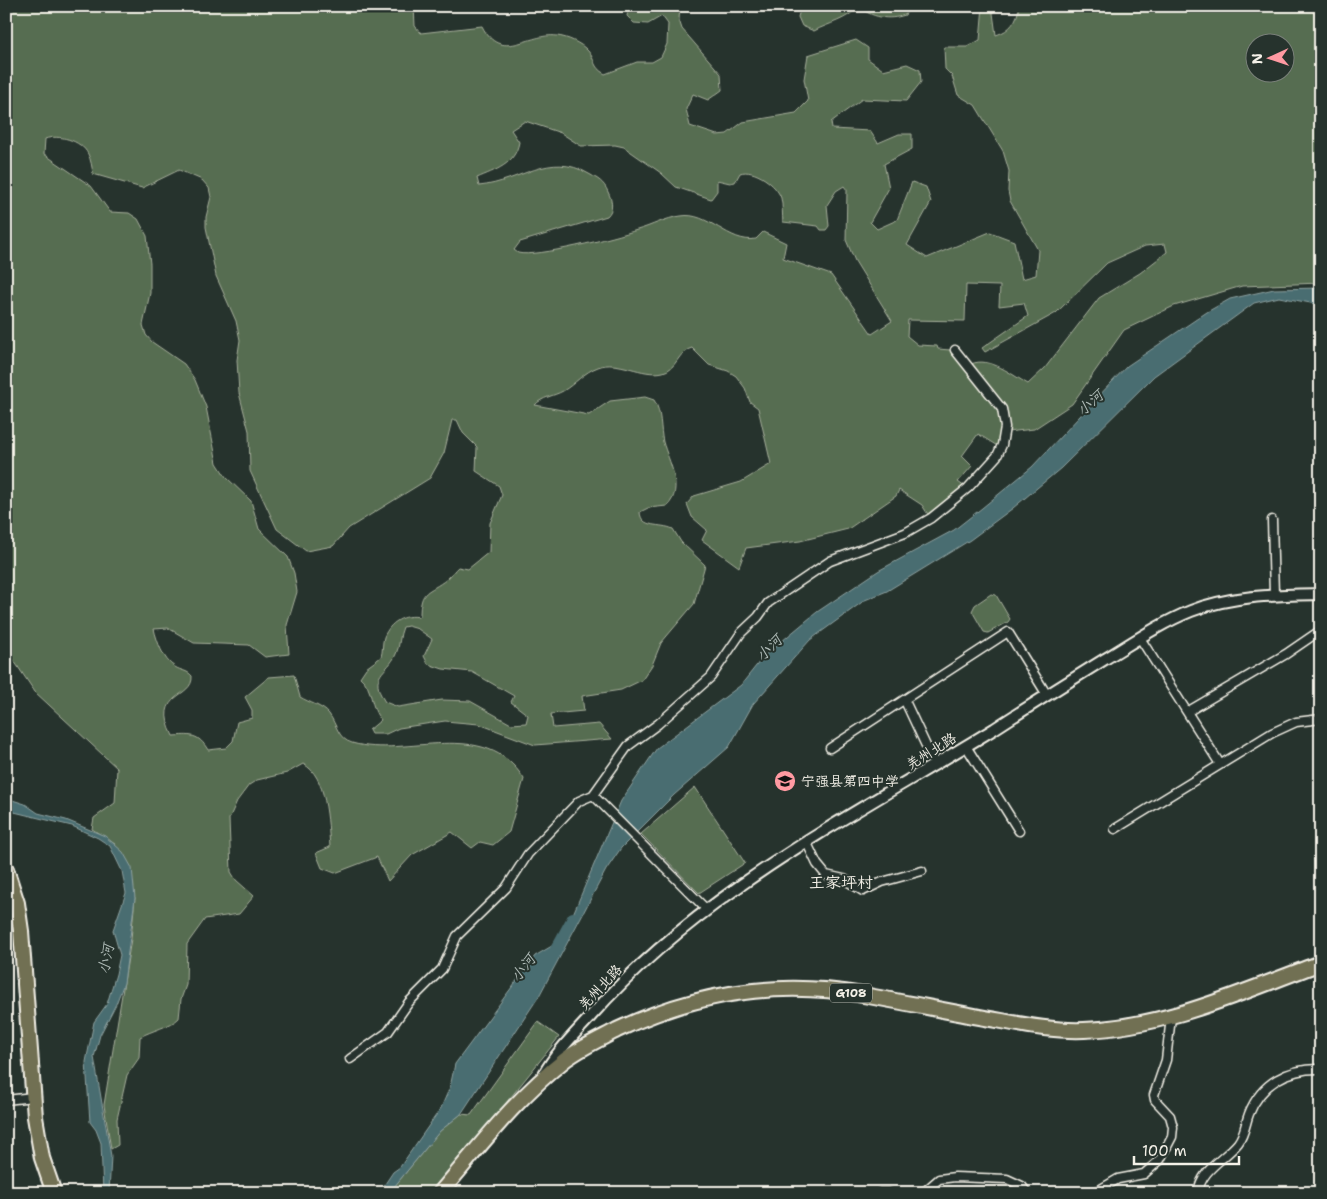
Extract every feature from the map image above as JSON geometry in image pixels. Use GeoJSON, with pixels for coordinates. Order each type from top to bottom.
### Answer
{"type":"FeatureCollection","features":[{"type":"Feature","properties":{"kind":"highway"},"geometry":{"type":"LineString","coordinates":[[6,869],[17,903],[21,931],[33,1097],[42,1158],[54,1193]]}},
{"type":"Feature","properties":{"kind":"highway","name":"G108"},"geometry":{"type":"LineString","coordinates":[[440,1193],[509,1111],[539,1082],[576,1052],[639,1020],[692,1002],[753,990],[826,990],[1022,1025],[1067,1030],[1126,1027],[1171,1017],[1321,963]]}},
{"type":"Feature","properties":{"kind":"main road","name":"羌州北路"},"geometry":{"type":"LineString","coordinates":[[539,1082],[552,1060],[616,987],[706,909],[807,843],[1172,620],[1202,608],[1242,599],[1274,595],[1321,594]]}},
{"type":"Feature","properties":{"kind":"street"},"geometry":{"type":"LineString","coordinates":[[350,1059],[388,1032],[409,1002],[442,969],[457,936],[506,888],[528,854],[579,801],[596,797],[628,746],[658,724],[711,678],[741,633],[768,603],[830,561],[905,533],[931,518],[968,488],[997,456],[1002,445],[1005,426],[1002,409],[955,350]]}},
{"type":"Feature","properties":{"kind":"street"},"geometry":{"type":"LineString","coordinates":[[1272,520],[1274,595]]}},
{"type":"Feature","properties":{"kind":"street"},"geometry":{"type":"LineString","coordinates":[[1186,712],[1286,654],[1321,630]]}},
{"type":"Feature","properties":{"kind":"street"},"geometry":{"type":"LineString","coordinates":[[830,748],[905,701],[1008,632],[1047,695]]}},
{"type":"Feature","properties":{"kind":"street"},"geometry":{"type":"LineString","coordinates":[[1140,638],[1220,764]]}},
{"type":"Feature","properties":{"kind":"street"},"geometry":{"type":"LineString","coordinates":[[905,701],[935,765]]}},
{"type":"Feature","properties":{"kind":"street"},"geometry":{"type":"LineString","coordinates":[[1115,829],[1285,726],[1306,719],[1321,718]]}},
{"type":"Feature","properties":{"kind":"street"},"geometry":{"type":"LineString","coordinates":[[966,746],[1019,832]]}},
{"type":"Feature","properties":{"kind":"street"},"geometry":{"type":"LineString","coordinates":[[596,797],[635,839],[706,909]]}},
{"type":"Feature","properties":{"kind":"street"},"geometry":{"type":"LineString","coordinates":[[807,843],[817,864],[826,875],[844,879],[863,891],[882,882],[922,871]]}},
{"type":"Feature","properties":{"kind":"street"},"geometry":{"type":"LineString","coordinates":[[1094,1193],[1118,1179],[1139,1176],[1149,1172],[1160,1160],[1172,1137],[1172,1121],[1154,1095],[1166,1060],[1171,1017]]}},
{"type":"Feature","properties":{"kind":"street"},"geometry":{"type":"LineString","coordinates":[[1198,1193],[1204,1177],[1244,1134],[1252,1106],[1273,1081],[1293,1071],[1321,1069]]}},
{"type":"Feature","properties":{"kind":"street"},"geometry":{"type":"LineString","coordinates":[[6,1100],[33,1097]]}},
{"type":"Feature","properties":{"kind":"street"},"geometry":{"type":"LineString","coordinates":[[923,1193],[939,1179],[950,1177],[1007,1179],[1022,1186],[1027,1193]]}},
{"type":"Feature","properties":{"kind":"street"},"geometry":{"type":"LineString","coordinates":[[880,1193],[889,1193]]}},
{"type":"Feature","properties":{"kind":"green space"},"geometry":{"type":"Polygon","coordinates":[[[6,6],[414,6],[415,26],[421,33],[482,26],[490,37],[498,43],[507,45],[547,36],[557,36],[582,45],[590,54],[598,69],[605,74],[637,62],[652,62],[661,57],[667,44],[668,24],[662,16],[648,24],[634,23],[627,16],[629,6],[680,6],[679,20],[682,29],[721,74],[722,90],[708,100],[693,94],[686,109],[690,126],[717,135],[727,134],[743,122],[796,113],[808,101],[804,79],[808,55],[856,40],[868,48],[868,59],[883,70],[907,64],[920,70],[921,82],[906,101],[862,99],[831,122],[832,129],[870,131],[878,143],[899,134],[912,134],[912,149],[884,164],[889,188],[870,222],[877,229],[897,220],[912,182],[926,187],[931,202],[907,245],[927,258],[990,232],[1014,241],[1022,279],[1036,275],[1038,250],[1010,201],[1008,191],[1009,171],[1003,151],[975,105],[958,95],[952,76],[945,69],[944,47],[967,47],[980,40],[983,6],[992,6],[996,35],[1009,28],[1017,16],[1019,6],[1321,6],[1321,283],[1242,286],[1174,306],[1124,330],[1072,404],[1034,429],[1007,432],[997,397],[971,364],[986,362],[993,364],[1028,384],[1045,368],[1099,298],[1140,273],[1167,252],[1165,244],[1145,246],[1107,263],[1056,313],[985,352],[982,348],[1028,316],[1024,303],[999,306],[1000,286],[966,285],[965,321],[908,320],[907,336],[918,345],[937,346],[938,349],[950,350],[997,408],[1002,419],[999,447],[978,434],[962,456],[972,466],[958,482],[965,487],[929,516],[922,505],[899,490],[896,496],[848,529],[800,541],[746,548],[739,567],[702,540],[707,530],[692,517],[687,504],[694,496],[741,482],[771,464],[758,408],[750,402],[745,388],[736,376],[728,371],[709,365],[692,348],[687,350],[668,370],[663,372],[647,372],[614,365],[598,367],[588,372],[563,391],[545,398],[535,405],[589,415],[610,401],[645,397],[654,400],[660,415],[663,442],[674,474],[675,491],[667,506],[648,508],[640,512],[641,517],[652,525],[673,529],[681,542],[705,565],[694,604],[661,643],[652,665],[642,680],[621,690],[582,696],[584,711],[551,714],[553,728],[599,724],[612,739],[535,745],[479,724],[445,721],[399,728],[386,734],[371,734],[369,730],[381,720],[377,715],[368,687],[360,677],[366,668],[381,657],[384,637],[394,623],[403,618],[420,617],[420,608],[426,593],[447,579],[458,567],[468,569],[489,552],[490,523],[502,495],[499,486],[476,471],[477,447],[463,433],[457,420],[452,420],[444,453],[430,478],[349,528],[333,546],[306,551],[277,529],[250,471],[249,431],[239,393],[237,360],[240,340],[236,321],[216,276],[206,227],[206,217],[211,197],[209,188],[202,180],[179,170],[142,188],[93,174],[89,156],[80,145],[69,139],[56,137],[45,139],[44,154],[91,186],[110,212],[129,213],[138,219],[147,236],[150,264],[150,293],[143,325],[146,335],[152,342],[184,364],[195,380],[206,407],[217,463],[226,477],[251,501],[259,529],[288,557],[294,573],[297,592],[287,625],[289,654],[265,657],[249,645],[194,643],[168,628],[154,629],[167,660],[175,667],[192,676],[191,683],[187,689],[175,698],[167,711],[168,722],[173,736],[193,736],[201,740],[208,750],[226,748],[233,741],[237,722],[252,718],[252,710],[245,697],[269,677],[294,675],[300,697],[327,711],[341,735],[347,741],[373,747],[444,743],[467,744],[488,749],[508,760],[524,779],[509,832],[493,845],[480,842],[472,848],[452,832],[412,855],[388,881],[377,857],[335,873],[322,868],[316,853],[330,847],[325,801],[317,778],[303,764],[287,773],[257,780],[249,785],[237,801],[229,819],[231,872],[236,880],[254,896],[239,914],[205,919],[187,944],[186,985],[181,999],[179,1018],[140,1037],[139,1058],[127,1075],[117,1119],[118,1145],[111,1149],[104,1105],[131,939],[135,898],[115,844],[92,829],[94,818],[115,803],[117,768],[35,692],[6,649],[6,6]],[[525,121],[511,130],[519,142],[513,156],[503,166],[477,178],[479,186],[548,166],[575,167],[589,174],[605,186],[612,205],[611,211],[607,216],[520,242],[514,250],[518,253],[527,254],[576,246],[627,233],[669,218],[691,216],[709,222],[737,237],[756,239],[763,232],[786,243],[783,258],[831,275],[872,334],[892,321],[855,261],[846,240],[847,190],[844,186],[836,191],[827,205],[829,226],[826,230],[821,230],[818,226],[783,222],[782,201],[779,193],[770,183],[758,175],[746,172],[740,173],[735,182],[730,183],[717,180],[717,191],[711,199],[676,187],[661,173],[624,147],[615,145],[581,146],[561,133],[525,121]],[[408,626],[403,627],[396,654],[378,680],[380,693],[385,702],[398,707],[442,700],[470,701],[511,724],[526,723],[528,715],[511,702],[514,696],[472,672],[443,669],[428,664],[424,656],[432,639],[418,629],[408,626]]]}},
{"type":"Feature","properties":{"kind":"green space"},"geometry":{"type":"Polygon","coordinates":[[[801,6],[910,6],[905,15],[892,18],[875,16],[858,7],[843,18],[814,31],[802,26],[798,17],[801,6]]]}},
{"type":"Feature","properties":{"kind":"green space"},"geometry":{"type":"Polygon","coordinates":[[[991,594],[996,595],[1010,619],[988,633],[984,632],[972,611],[975,605],[991,594]]]}},
{"type":"Feature","properties":{"kind":"green space"},"geometry":{"type":"Polygon","coordinates":[[[695,787],[745,863],[699,893],[641,834],[695,787]]]}},
{"type":"Feature","properties":{"kind":"green space"},"geometry":{"type":"Polygon","coordinates":[[[538,1022],[559,1037],[434,1193],[389,1193],[440,1131],[461,1114],[471,1115],[538,1022]]]}},
{"type":"Feature","properties":{"kind":"water"},"geometry":{"type":"Polygon","coordinates":[[[1321,288],[1321,305],[1279,297],[1254,303],[1154,376],[1061,468],[1013,508],[970,540],[887,591],[865,600],[810,640],[753,704],[729,747],[674,795],[621,848],[606,870],[539,996],[461,1114],[440,1131],[389,1193],[379,1193],[393,1172],[400,1167],[441,1108],[450,1087],[455,1064],[535,956],[562,940],[621,801],[657,748],[741,685],[764,656],[817,612],[878,571],[954,530],[982,508],[1032,467],[1127,366],[1207,312],[1230,299],[1274,289],[1321,288]]]}},
{"type":"Feature","properties":{"kind":"water"},"geometry":{"type":"Polygon","coordinates":[[[6,798],[25,804],[38,813],[66,820],[105,836],[123,852],[132,868],[135,898],[124,983],[116,1004],[100,1035],[94,1057],[111,1156],[109,1193],[103,1193],[101,1143],[96,1130],[90,1122],[86,1062],[94,1022],[107,1004],[120,955],[113,930],[126,893],[122,871],[110,846],[98,838],[72,826],[6,810],[6,798]]]}},
{"type":"Feature","properties":{"kind":"waterway","name":"小河"},"geometry":{"type":"LineString","coordinates":[[553,955],[573,918]]}},
{"type":"Feature","properties":{"kind":"place","name":"宁强县第四中学"},"geometry":{"type":"Point","coordinates":[785,781]}},
{"type":"Feature","properties":{"kind":"district","name":"王家坪村"},"geometry":{"type":"Point","coordinates":[841,882]}}]}
